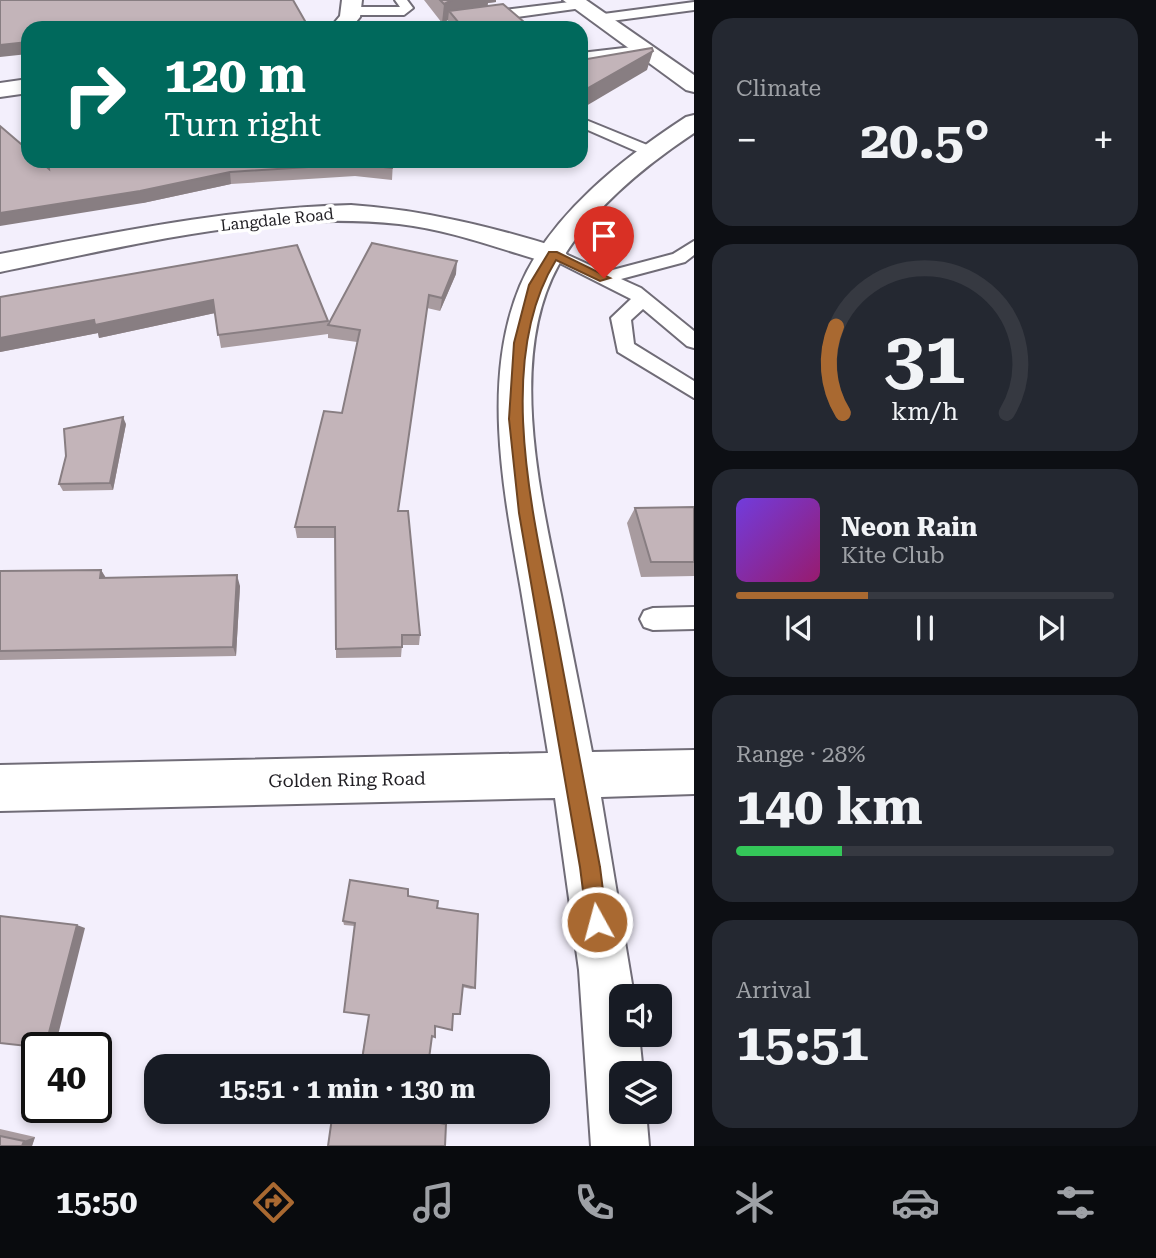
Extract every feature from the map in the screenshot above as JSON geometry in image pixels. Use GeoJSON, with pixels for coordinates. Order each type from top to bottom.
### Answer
{"type":"FeatureCollection","features":[{"type":"Feature","properties":{"kind":"street"},"geometry":{"type":"LineString","coordinates":[[576,2],[596,19],[694,85]]}},
{"type":"Feature","properties":{"kind":"street"},"geometry":{"type":"LineString","coordinates":[[0,90],[21,87]]}},
{"type":"Feature","properties":{"kind":"street"},"geometry":{"type":"LineString","coordinates":[[620,1146],[617,1084],[592,881],[526,513],[516,419],[520,353],[535,285],[553,255],[590,209],[651,152],[694,122]]}},
{"type":"Feature","properties":{"kind":"street","name":"Langdale Road"},"geometry":{"type":"LineString","coordinates":[[0,263],[237,221],[300,214],[343,213],[400,216],[453,226],[553,255]]}},
{"type":"Feature","properties":{"kind":"street","name":"Golden Ring Road"},"geometry":{"type":"LineString","coordinates":[[0,788],[694,772]]}},
{"type":"Feature","properties":{"kind":"lane"},"geometry":{"type":"LineString","coordinates":[[348,13],[404,12],[407,8],[401,0]]}},
{"type":"Feature","properties":{"kind":"lane"},"geometry":{"type":"LineString","coordinates":[[459,21],[530,5],[576,2]]}},
{"type":"Feature","properties":{"kind":"lane"},"geometry":{"type":"LineString","coordinates":[[596,19],[694,6]]}},
{"type":"Feature","properties":{"kind":"lane"},"geometry":{"type":"LineString","coordinates":[[588,56],[641,50]]}},
{"type":"Feature","properties":{"kind":"lane"},"geometry":{"type":"LineString","coordinates":[[588,125],[651,152]]}},
{"type":"Feature","properties":{"kind":"lane"},"geometry":{"type":"LineString","coordinates":[[604,278],[687,264],[694,246]]}},
{"type":"Feature","properties":{"kind":"lane"},"geometry":{"type":"LineString","coordinates":[[553,255],[643,299],[694,341]]}},
{"type":"Feature","properties":{"kind":"lane"},"geometry":{"type":"LineString","coordinates":[[643,299],[621,318],[625,347],[694,391]]}},
{"type":"Feature","properties":{"kind":"lane"},"geometry":{"type":"LineString","coordinates":[[653,619],[694,618]]}},
{"type":"Feature","properties":{"kind":"building"},"geometry":{"type":"Polygon","coordinates":[[[0,0],[293,0],[305,21],[21,21],[21,43],[0,45],[0,0]]]}},
{"type":"Feature","properties":{"kind":"building"},"geometry":{"type":"Polygon","coordinates":[[[503,4],[523,21],[457,21],[449,11],[503,4]]]}},
{"type":"Feature","properties":{"kind":"building"},"geometry":{"type":"Polygon","coordinates":[[[652,48],[653,51],[588,88],[588,59],[652,48]]]}},
{"type":"Feature","properties":{"kind":"building"},"geometry":{"type":"Polygon","coordinates":[[[0,126],[21,144],[21,168],[292,168],[230,172],[140,191],[0,213],[0,126]]]}},
{"type":"Feature","properties":{"kind":"building"},"geometry":{"type":"Polygon","coordinates":[[[372,243],[457,261],[442,298],[429,295],[398,511],[408,511],[420,635],[402,635],[402,647],[336,649],[335,527],[295,527],[324,411],[342,413],[360,330],[328,325],[372,243]]]}},
{"type":"Feature","properties":{"kind":"building"},"geometry":{"type":"Polygon","coordinates":[[[297,245],[328,321],[218,335],[213,300],[95,325],[94,320],[0,338],[0,297],[297,245]]]}},
{"type":"Feature","properties":{"kind":"building"},"geometry":{"type":"Polygon","coordinates":[[[123,417],[110,483],[59,484],[66,456],[64,429],[123,417]]]}},
{"type":"Feature","properties":{"kind":"building"},"geometry":{"type":"Polygon","coordinates":[[[694,507],[694,562],[651,562],[635,508],[694,507]]]}},
{"type":"Feature","properties":{"kind":"building"},"geometry":{"type":"Polygon","coordinates":[[[101,570],[100,578],[237,575],[233,647],[0,651],[0,571],[101,570]]]}},
{"type":"Feature","properties":{"kind":"building"},"geometry":{"type":"Polygon","coordinates":[[[350,880],[408,889],[408,896],[438,901],[437,908],[478,914],[475,988],[463,985],[460,1014],[453,1014],[452,1030],[435,1026],[430,1054],[363,1054],[369,1015],[344,1012],[355,923],[343,921],[350,880]]]}},
{"type":"Feature","properties":{"kind":"building"},"geometry":{"type":"Polygon","coordinates":[[[0,916],[77,925],[49,1032],[21,1032],[21,1045],[0,1043],[0,916]]]}},
{"type":"Feature","properties":{"kind":"building"},"geometry":{"type":"Polygon","coordinates":[[[331,1124],[446,1124],[445,1146],[328,1146],[331,1124]]]}},
{"type":"Feature","properties":{"kind":"building"},"geometry":{"type":"Polygon","coordinates":[[[0,1136],[24,1141],[22,1146],[0,1146],[0,1136]]]}},
{"type":"Feature","properties":{"kind":"route"},"geometry":{"type":"LineString","coordinates":[[597,922],[590,867],[526,513],[516,419],[521,343],[535,285],[553,255],[604,278]]}}]}
